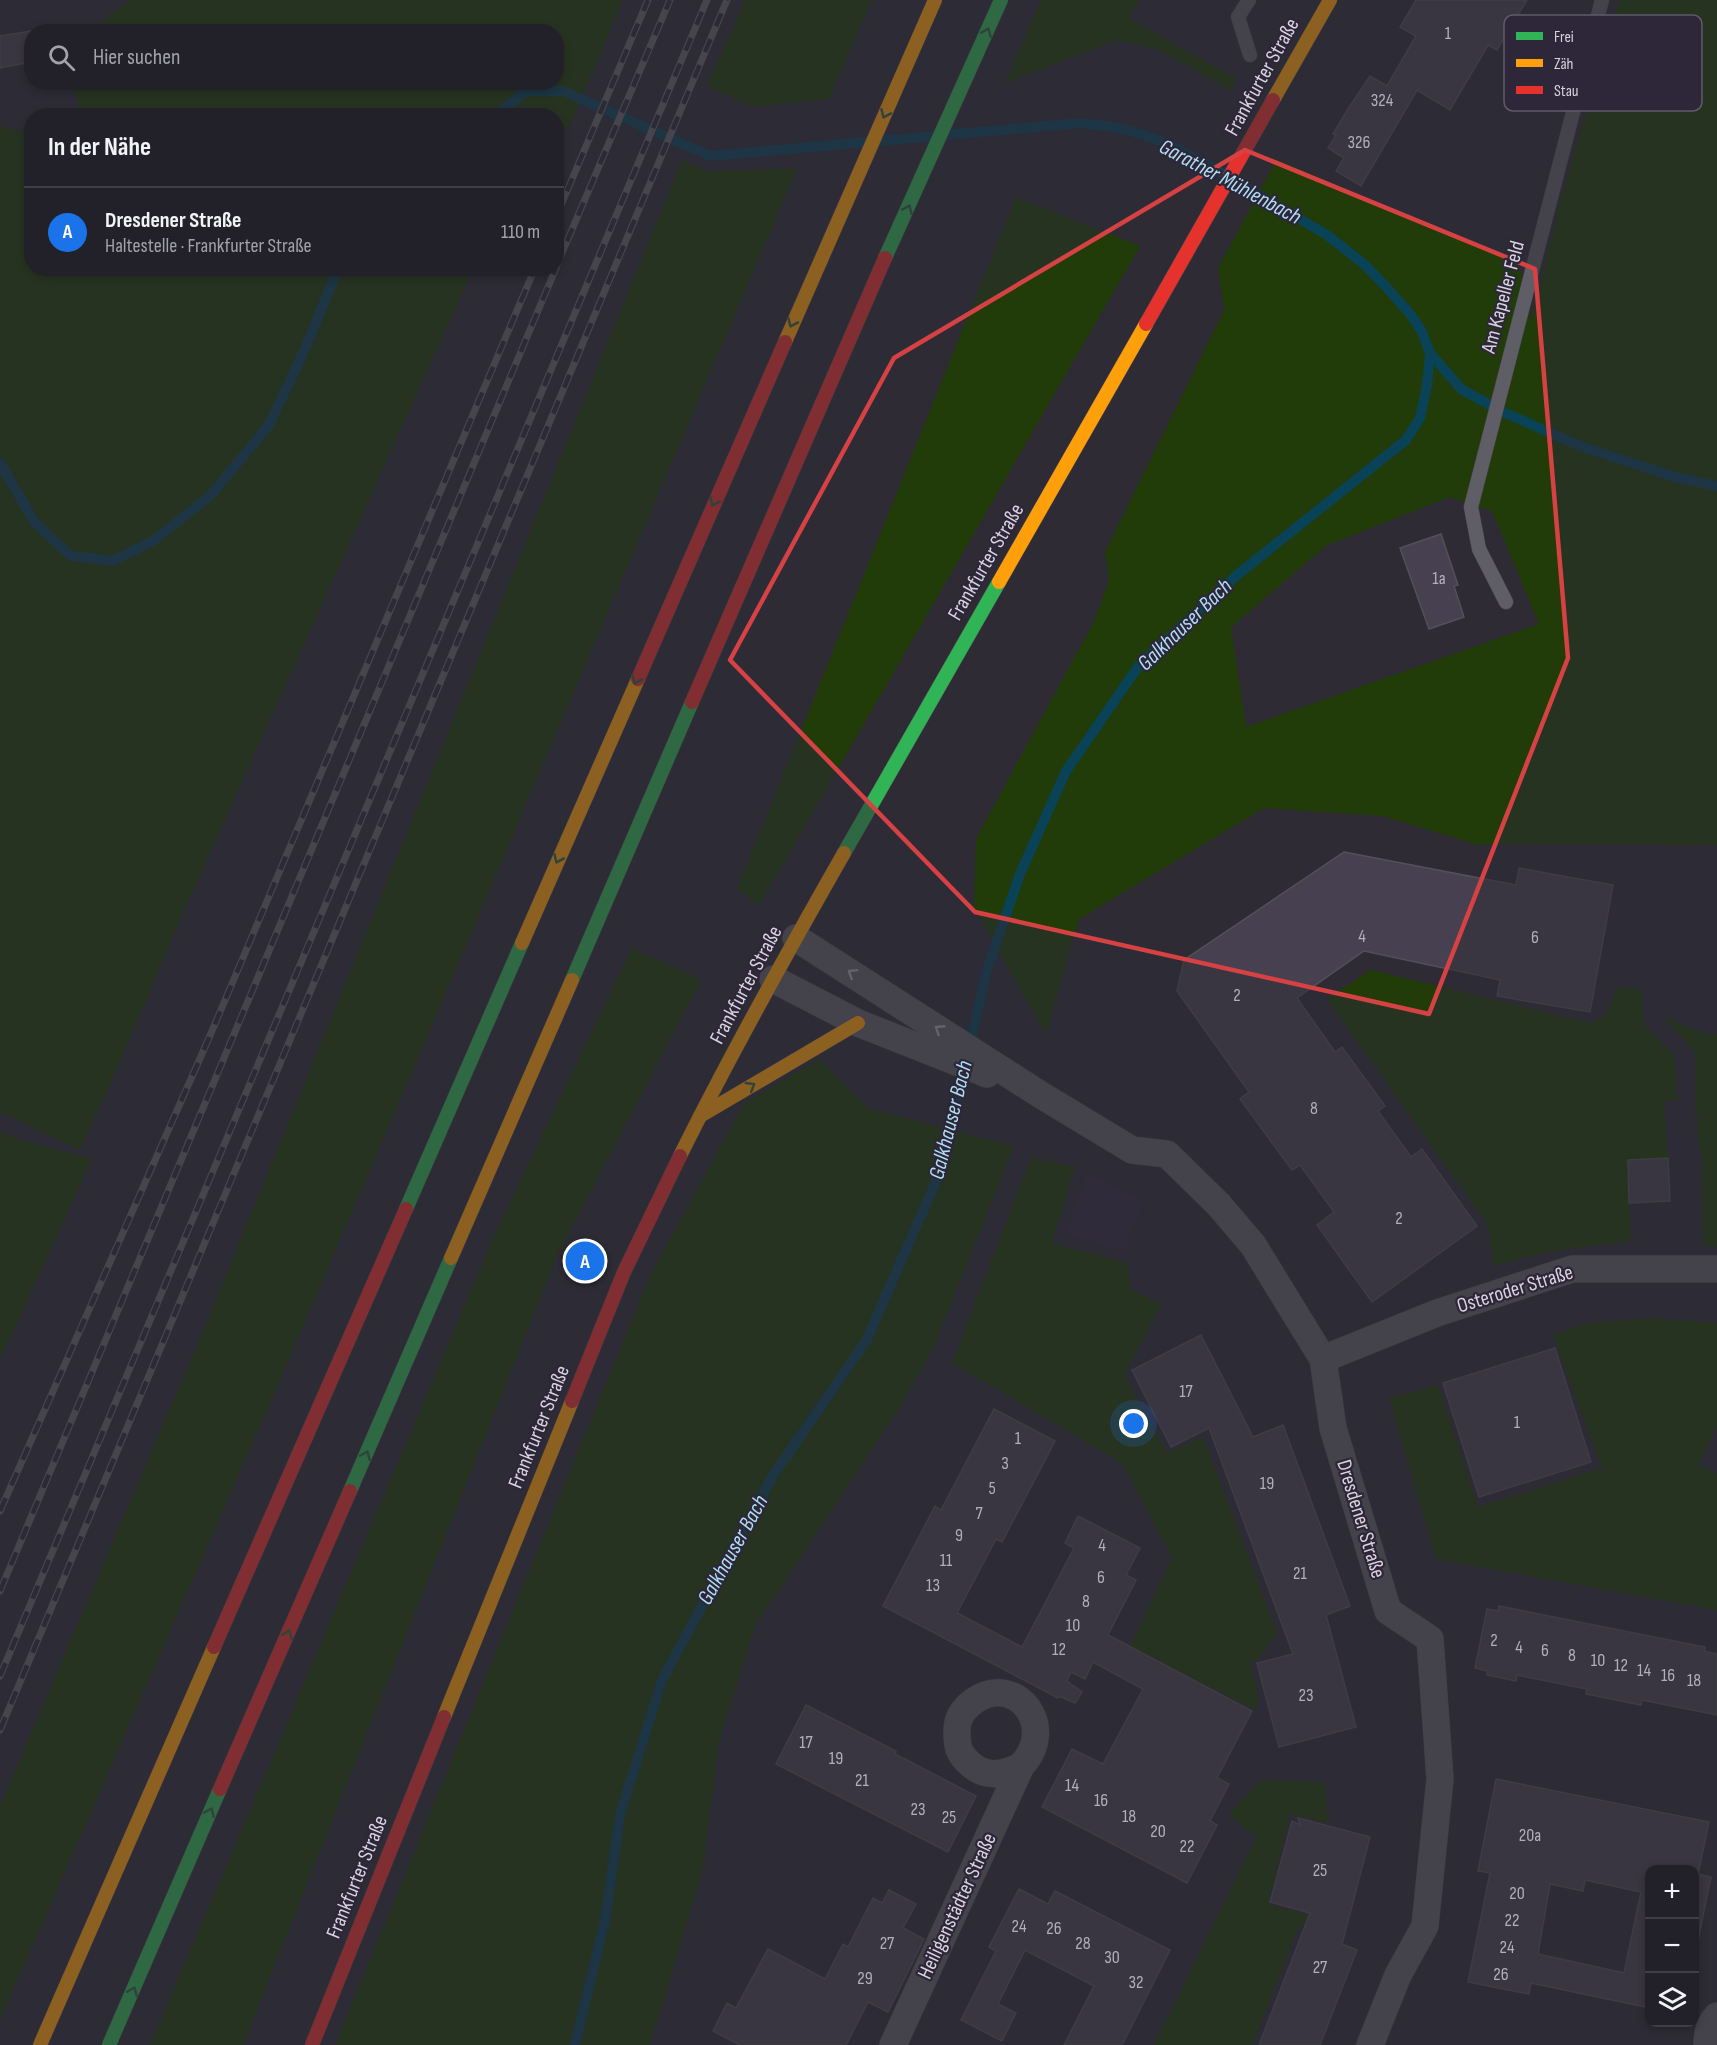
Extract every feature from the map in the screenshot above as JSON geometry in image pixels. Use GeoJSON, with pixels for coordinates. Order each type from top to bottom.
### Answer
{"type":"FeatureCollection","features":[{"type":"Feature","properties":{"kind":"main road"},"geometry":{"type":"LineString","coordinates":[[40,2045],[935,0]]}},
{"type":"Feature","properties":{"kind":"main road"},"geometry":{"type":"LineString","coordinates":[[110,2045],[883,263],[1001,0]]}},
{"type":"Feature","properties":{"kind":"main road","name":"Frankfurter Straße"},"geometry":{"type":"LineString","coordinates":[[312,2045],[624,1272],[700,1116],[796,938],[1330,0]]}},
{"type":"Feature","properties":{"kind":"main road"},"geometry":{"type":"LineString","coordinates":[[700,1116],[858,1023]]}},
{"type":"Feature","properties":{"kind":"street","name":"Dresdener Straße"},"geometry":{"type":"LineString","coordinates":[[796,938],[1041,1095],[1132,1150],[1167,1154],[1219,1205],[1252,1245],[1323,1359],[1333,1428],[1389,1611],[1430,1640],[1440,1757],[1440,1779],[1425,1926],[1398,1975],[1370,2045]]}},
{"type":"Feature","properties":{"kind":"street","name":"Dresdener Straße"},"geometry":{"type":"LineString","coordinates":[[773,979],[858,1023],[1041,1095]]}},
{"type":"Feature","properties":{"kind":"street","name":"Osteroder Straße"},"geometry":{"type":"LineString","coordinates":[[1323,1359],[1437,1313],[1572,1269],[1717,1269]]}},
{"type":"Feature","properties":{"kind":"street","name":"Heiligenstädter Straße"},"geometry":{"type":"LineString","coordinates":[[893,2045],[1022,1766]]}},
{"type":"Feature","properties":{"kind":"street"},"geometry":{"type":"LineString","coordinates":[[1707,2045],[1707,2033],[1712,2020],[1717,2016]]}},
{"type":"Feature","properties":{"kind":"lane"},"geometry":{"type":"LineString","coordinates":[[1249,0],[1238,17],[1250,55]]}},
{"type":"Feature","properties":{"kind":"lane","name":"Am Kapeller Feld"},"geometry":{"type":"LineString","coordinates":[[1598,15],[1602,0]]}},
{"type":"Feature","properties":{"kind":"lane","name":"Am Kapeller Feld"},"geometry":{"type":"LineString","coordinates":[[1506,602],[1479,549],[1471,507],[1573,111]]}},
{"type":"Feature","properties":{"kind":"highlighted area"},"geometry":{"type":"Polygon","coordinates":[[[1245,150],[1535,269],[1568,658],[1429,1014],[975,912],[730,660],[894,358],[1245,150]]]}},
{"type":"Feature","properties":{"kind":"shaded area"},"geometry":{"type":"Polygon","coordinates":[[[1088,1174],[1142,1202],[1124,1251],[1066,1234],[1088,1174]]]}},
{"type":"Feature","properties":{"kind":"green space"},"geometry":{"type":"Polygon","coordinates":[[[129,0],[623,0],[572,122],[564,129],[564,108],[78,108],[75,90],[564,90],[564,24],[99,24],[129,0]]]}},
{"type":"Feature","properties":{"kind":"green space"},"geometry":{"type":"Polygon","coordinates":[[[745,0],[872,0],[829,99],[753,107],[707,86],[745,0]]]}},
{"type":"Feature","properties":{"kind":"green space"},"geometry":{"type":"Polygon","coordinates":[[[1041,0],[1139,0],[1129,18],[1237,79],[1231,91],[1159,50],[1118,40],[1005,83],[1041,0]]]}},
{"type":"Feature","properties":{"kind":"green space"},"geometry":{"type":"Polygon","coordinates":[[[1619,0],[1717,0],[1717,845],[1475,844],[1383,816],[1264,808],[1079,919],[1046,1035],[974,908],[976,839],[1094,621],[1109,581],[1105,552],[1224,310],[1218,268],[1277,159],[1519,264],[1532,320],[1557,213],[1587,111],[1702,111],[1702,15],[1615,15],[1619,0]],[[1450,497],[1327,545],[1231,627],[1246,727],[1539,624],[1492,511],[1450,497]]]}},
{"type":"Feature","properties":{"kind":"green space"},"geometry":{"type":"Polygon","coordinates":[[[0,126],[24,132],[24,276],[470,276],[190,897],[106,1094],[79,1150],[0,1112],[0,126]]]}},
{"type":"Feature","properties":{"kind":"green space"},"geometry":{"type":"Polygon","coordinates":[[[682,160],[706,171],[797,169],[291,1355],[0,2020],[0,1806],[203,1331],[682,160]]]}},
{"type":"Feature","properties":{"kind":"green space"},"geometry":{"type":"Polygon","coordinates":[[[1016,197],[1140,246],[760,904],[737,889],[1016,197]]]}},
{"type":"Feature","properties":{"kind":"green space"},"geometry":{"type":"Polygon","coordinates":[[[632,948],[701,980],[557,1256],[243,2045],[150,2045],[498,1227],[632,948]]]}},
{"type":"Feature","properties":{"kind":"green space"},"geometry":{"type":"Polygon","coordinates":[[[1371,970],[1590,1023],[1605,1017],[1617,987],[1642,990],[1643,1022],[1674,1055],[1677,1100],[1664,1101],[1668,1158],[1628,1160],[1631,1241],[1552,1251],[1493,1266],[1488,1225],[1327,999],[1371,970]]]}},
{"type":"Feature","properties":{"kind":"green space"},"geometry":{"type":"Polygon","coordinates":[[[1663,1017],[1706,1034],[1717,1034],[1717,1247],[1703,1245],[1702,1150],[1699,1150],[1695,1053],[1663,1017]]]}},
{"type":"Feature","properties":{"kind":"green space"},"geometry":{"type":"Polygon","coordinates":[[[819,1059],[869,1109],[1014,1146],[933,1349],[901,1405],[755,1626],[719,1742],[702,1873],[650,2045],[335,2045],[651,1273],[744,1104],[819,1059]]]}},
{"type":"Feature","properties":{"kind":"green space"},"geometry":{"type":"Polygon","coordinates":[[[0,1132],[31,1143],[92,1159],[0,1359],[0,1132]]]}},
{"type":"Feature","properties":{"kind":"green space"},"geometry":{"type":"Polygon","coordinates":[[[1031,1157],[1075,1167],[1052,1243],[1127,1263],[1131,1290],[1162,1304],[1124,1375],[1167,1453],[1203,1437],[1277,1633],[1261,1656],[1250,1662],[1259,1701],[1255,1710],[1130,1646],[1172,1558],[1122,1463],[952,1363],[1031,1157]]]}},
{"type":"Feature","properties":{"kind":"green space"},"geometry":{"type":"Polygon","coordinates":[[[1649,1318],[1717,1323],[1717,1426],[1698,1465],[1717,1474],[1717,1610],[1436,1559],[1389,1398],[1438,1385],[1478,1507],[1602,1468],[1553,1335],[1582,1324],[1649,1318]]]}},
{"type":"Feature","properties":{"kind":"green space"},"geometry":{"type":"Polygon","coordinates":[[[1261,1780],[1325,1782],[1328,1823],[1290,1813],[1268,1904],[1336,1923],[1333,1936],[1300,1923],[1252,2045],[1154,2045],[1256,1837],[1229,1814],[1261,1780]]]}},
{"type":"Feature","properties":{"kind":"building"},"geometry":{"type":"Polygon","coordinates":[[[1416,0],[1527,0],[1518,15],[1504,15],[1504,38],[1497,50],[1488,45],[1450,110],[1417,90],[1361,186],[1336,171],[1344,158],[1328,148],[1336,135],[1333,134],[1370,76],[1387,86],[1416,36],[1400,27],[1416,0]]]}},
{"type":"Feature","properties":{"kind":"building"},"geometry":{"type":"Polygon","coordinates":[[[24,32],[24,64],[0,68],[0,36],[24,32]]]}},
{"type":"Feature","properties":{"kind":"building"},"geometry":{"type":"Polygon","coordinates":[[[1441,534],[1458,585],[1454,586],[1464,617],[1429,629],[1400,548],[1441,534]]]}},
{"type":"Feature","properties":{"kind":"building"},"geometry":{"type":"Polygon","coordinates":[[[1344,852],[1516,885],[1519,868],[1613,885],[1590,1012],[1497,996],[1500,980],[1364,951],[1297,998],[1335,1052],[1342,1047],[1385,1106],[1378,1111],[1411,1157],[1422,1149],[1477,1226],[1372,1302],[1317,1225],[1334,1212],[1300,1165],[1292,1170],[1240,1099],[1249,1092],[1177,991],[1184,960],[1344,852]]]}},
{"type":"Feature","properties":{"kind":"building"},"geometry":{"type":"Polygon","coordinates":[[[1668,1158],[1670,1201],[1629,1203],[1628,1160],[1668,1158]]]}},
{"type":"Feature","properties":{"kind":"building"},"geometry":{"type":"Polygon","coordinates":[[[1201,1335],[1253,1437],[1283,1425],[1350,1606],[1326,1615],[1356,1727],[1279,1747],[1257,1663],[1293,1654],[1209,1428],[1171,1447],[1132,1370],[1201,1335]]]}},
{"type":"Feature","properties":{"kind":"building"},"geometry":{"type":"Polygon","coordinates":[[[1555,1348],[1591,1462],[1479,1497],[1443,1383],[1555,1348]]]}},
{"type":"Feature","properties":{"kind":"building"},"geometry":{"type":"Polygon","coordinates":[[[994,1409],[1055,1441],[1002,1542],[996,1539],[957,1613],[1022,1647],[1074,1548],[1065,1543],[1078,1516],[1140,1548],[1126,1575],[1136,1580],[1108,1635],[1252,1711],[1217,1778],[1229,1784],[1210,1821],[1217,1825],[1187,1883],[1042,1807],[1072,1749],[1103,1764],[1143,1689],[1093,1662],[1085,1679],[1071,1672],[1067,1681],[1082,1692],[1075,1703],[1059,1696],[1058,1698],[883,1606],[935,1506],[941,1510],[994,1409]]]}},
{"type":"Feature","properties":{"kind":"building"},"geometry":{"type":"Polygon","coordinates":[[[1499,1606],[1705,1647],[1704,1651],[1717,1654],[1717,1715],[1642,1700],[1641,1705],[1586,1694],[1587,1689],[1517,1675],[1516,1681],[1487,1675],[1487,1671],[1475,1668],[1487,1609],[1498,1611],[1499,1606]]]}},
{"type":"Feature","properties":{"kind":"building"},"geometry":{"type":"Polygon","coordinates":[[[806,1705],[896,1751],[895,1754],[976,1796],[948,1852],[776,1764],[806,1705]]]}},
{"type":"Feature","properties":{"kind":"building"},"geometry":{"type":"Polygon","coordinates":[[[1496,1779],[1709,1822],[1699,1869],[1699,1865],[1645,1865],[1645,2007],[1531,1983],[1529,1994],[1468,1982],[1490,1873],[1478,1871],[1496,1779]],[[1585,1880],[1583,1891],[1550,1884],[1538,1954],[1624,1973],[1641,1892],[1585,1880]]]}},
{"type":"Feature","properties":{"kind":"building"},"geometry":{"type":"Polygon","coordinates":[[[1298,1818],[1370,1837],[1342,1944],[1357,1950],[1320,2045],[1259,2045],[1310,1913],[1270,1902],[1292,1821],[1300,1825],[1298,1818]]]}},
{"type":"Feature","properties":{"kind":"building"},"geometry":{"type":"Polygon","coordinates":[[[1699,1874],[1711,1877],[1699,1936],[1699,1874]]]}},
{"type":"Feature","properties":{"kind":"building"},"geometry":{"type":"Polygon","coordinates":[[[1019,1889],[1048,1904],[1055,1891],[1170,1950],[1122,2045],[1064,2045],[1094,1986],[1025,1950],[998,2004],[1016,2013],[1002,2041],[961,2020],[996,1951],[989,1947],[1019,1889]]]}},
{"type":"Feature","properties":{"kind":"building"},"geometry":{"type":"Polygon","coordinates":[[[889,1890],[916,1904],[903,1928],[924,1939],[888,2012],[868,2002],[846,2045],[740,2045],[713,2031],[727,2003],[736,2008],[768,1949],[825,1979],[843,1944],[848,1947],[873,1898],[882,1903],[889,1890]]]}},
{"type":"Feature","properties":{"kind":"waterway","name":"Garather Mühlenbach"},"geometry":{"type":"LineString","coordinates":[[505,108],[526,91],[563,91],[710,156],[1081,123],[1114,127],[1141,134],[1171,145],[1203,162],[1327,235],[1365,265],[1411,315],[1422,332],[1430,353],[1461,389],[1503,412],[1580,446],[1675,477],[1717,486]]}},
{"type":"Feature","properties":{"kind":"waterway","name":"Garather Mühlenbach"},"geometry":{"type":"LineString","coordinates":[[0,463],[35,523],[71,556],[113,561],[153,541],[210,496],[269,425],[305,349],[335,276]]}},
{"type":"Feature","properties":{"kind":"waterway","name":"Galkhauser Bach"},"geometry":{"type":"LineString","coordinates":[[969,1049],[986,973],[1020,874],[1066,771],[1140,664],[1237,575],[1406,440],[1420,418],[1427,385],[1430,353]]}},
{"type":"Feature","properties":{"kind":"waterway","name":"Galkhauser Bach"},"geometry":{"type":"LineString","coordinates":[[575,2045],[605,1920],[620,1815],[662,1680],[772,1477],[866,1341],[941,1170],[964,1067]]}},
{"type":"Feature","properties":{"kind":"railway"},"geometry":{"type":"LineString","coordinates":[[564,198],[648,0]]}},
{"type":"Feature","properties":{"kind":"railway"},"geometry":{"type":"LineString","coordinates":[[564,248],[670,0]]}},
{"type":"Feature","properties":{"kind":"railway"},"geometry":{"type":"LineString","coordinates":[[0,1676],[707,0]]}},
{"type":"Feature","properties":{"kind":"railway"},"geometry":{"type":"LineString","coordinates":[[0,1730],[727,0]]}},
{"type":"Feature","properties":{"kind":"railway"},"geometry":{"type":"LineString","coordinates":[[0,1511],[209,1038],[532,276]]}},
{"type":"Feature","properties":{"kind":"railway"},"geometry":{"type":"LineString","coordinates":[[0,1591],[553,276]]}},
{"type":"Feature","properties":{"kind":"traffic: fast"},"geometry":{"type":"LineString","coordinates":[[885,258],[1001,0]]}},
{"type":"Feature","properties":{"kind":"traffic: fast"},"geometry":{"type":"LineString","coordinates":[[844,853],[999,582]]}},
{"type":"Feature","properties":{"kind":"traffic: fast"},"geometry":{"type":"LineString","coordinates":[[572,980],[692,702]]}},
{"type":"Feature","properties":{"kind":"traffic: fast"},"geometry":{"type":"LineString","coordinates":[[406,1209],[522,943]]}},
{"type":"Feature","properties":{"kind":"traffic: fast"},"geometry":{"type":"LineString","coordinates":[[350,1491],[451,1258]]}},
{"type":"Feature","properties":{"kind":"traffic: fast"},"geometry":{"type":"LineString","coordinates":[[109,2045],[220,1789]]}},
{"type":"Feature","properties":{"kind":"traffic: slow"},"geometry":{"type":"LineString","coordinates":[[785,342],[935,0]]}},
{"type":"Feature","properties":{"kind":"traffic: slow"},"geometry":{"type":"LineString","coordinates":[[1273,100],[1330,0]]}},
{"type":"Feature","properties":{"kind":"traffic: slow"},"geometry":{"type":"LineString","coordinates":[[999,582],[1146,324]]}},
{"type":"Feature","properties":{"kind":"traffic: slow"},"geometry":{"type":"LineString","coordinates":[[522,943],[638,679]]}},
{"type":"Feature","properties":{"kind":"traffic: slow"},"geometry":{"type":"LineString","coordinates":[[680,1156],[760,1003],[844,853]]}},
{"type":"Feature","properties":{"kind":"traffic: slow"},"geometry":{"type":"LineString","coordinates":[[451,1258],[572,980]]}},
{"type":"Feature","properties":{"kind":"traffic: slow"},"geometry":{"type":"LineString","coordinates":[[700,1116],[858,1023]]}},
{"type":"Feature","properties":{"kind":"traffic: slow"},"geometry":{"type":"LineString","coordinates":[[444,1717],[572,1401]]}},
{"type":"Feature","properties":{"kind":"traffic: slow"},"geometry":{"type":"LineString","coordinates":[[40,2045],[214,1647]]}},
{"type":"Feature","properties":{"kind":"traffic: jam"},"geometry":{"type":"LineString","coordinates":[[1146,324],[1273,100]]}},
{"type":"Feature","properties":{"kind":"traffic: jam"},"geometry":{"type":"LineString","coordinates":[[692,702],[885,258]]}},
{"type":"Feature","properties":{"kind":"traffic: jam"},"geometry":{"type":"LineString","coordinates":[[638,679],[785,342]]}},
{"type":"Feature","properties":{"kind":"traffic: jam"},"geometry":{"type":"LineString","coordinates":[[572,1401],[624,1272],[680,1156]]}},
{"type":"Feature","properties":{"kind":"traffic: jam"},"geometry":{"type":"LineString","coordinates":[[214,1647],[406,1209]]}},
{"type":"Feature","properties":{"kind":"traffic: jam"},"geometry":{"type":"LineString","coordinates":[[220,1789],[350,1491]]}},
{"type":"Feature","properties":{"kind":"traffic: jam"},"geometry":{"type":"LineString","coordinates":[[312,2045],[444,1717]]}},
{"type":"Feature","properties":{"kind":"place","name":"Dresdener Straße"},"geometry":{"type":"Point","coordinates":[585,1261]}}]}
